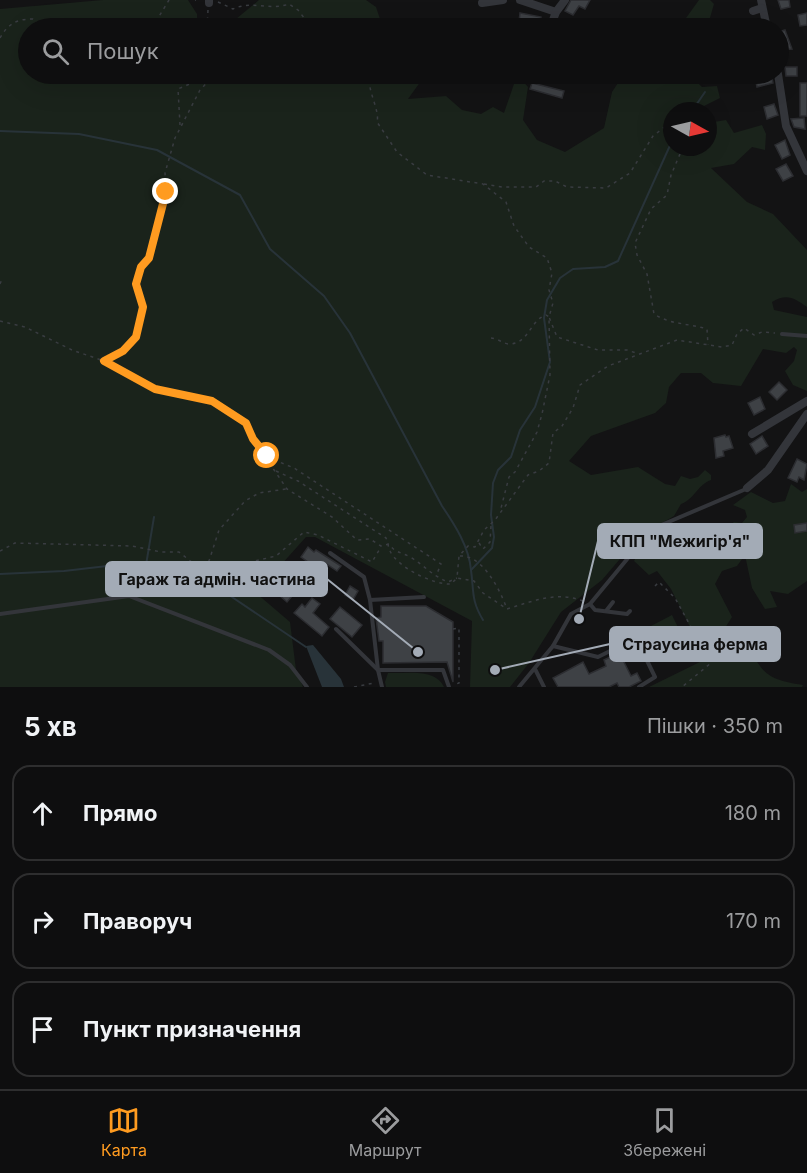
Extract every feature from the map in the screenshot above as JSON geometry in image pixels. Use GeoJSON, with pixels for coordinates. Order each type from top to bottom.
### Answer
{"type":"FeatureCollection","features":[{"type":"Feature","properties":{"kind":"street"},"geometry":{"type":"LineString","coordinates":[[483,3],[503,0]]}},
{"type":"Feature","properties":{"kind":"street"},"geometry":{"type":"LineString","coordinates":[[520,0],[556,12]]}},
{"type":"Feature","properties":{"kind":"street"},"geometry":{"type":"LineString","coordinates":[[554,18],[565,0]]}},
{"type":"Feature","properties":{"kind":"street"},"geometry":{"type":"LineString","coordinates":[[780,84],[786,126],[807,171]]}},
{"type":"Feature","properties":{"kind":"street"},"geometry":{"type":"LineString","coordinates":[[752,434],[807,401]]}},
{"type":"Feature","properties":{"kind":"street"},"geometry":{"type":"LineString","coordinates":[[747,488],[768,470],[807,414]]}},
{"type":"Feature","properties":{"kind":"lane"},"geometry":{"type":"LineString","coordinates":[[782,334],[807,336]]}},
{"type":"Feature","properties":{"kind":"lane"},"geometry":{"type":"LineString","coordinates":[[519,687],[553,646],[571,614],[590,604],[652,529],[747,488]]}},
{"type":"Feature","properties":{"kind":"lane"},"geometry":{"type":"LineString","coordinates":[[330,553],[364,577],[370,600],[381,684]]}},
{"type":"Feature","properties":{"kind":"lane"},"geometry":{"type":"LineString","coordinates":[[0,614],[129,596],[269,650],[290,665],[307,687]]}},
{"type":"Feature","properties":{"kind":"lane"},"geometry":{"type":"LineString","coordinates":[[370,600],[424,597]]}},
{"type":"Feature","properties":{"kind":"lane"},"geometry":{"type":"LineString","coordinates":[[606,611],[613,602]]}},
{"type":"Feature","properties":{"kind":"lane"},"geometry":{"type":"LineString","coordinates":[[590,604],[595,610],[627,614],[630,611]]}},
{"type":"Feature","properties":{"kind":"lane"},"geometry":{"type":"LineString","coordinates":[[336,629],[378,670],[443,670],[448,687]]}},
{"type":"Feature","properties":{"kind":"lane"},"geometry":{"type":"LineString","coordinates":[[553,646],[598,657],[636,638],[655,677],[639,687]]}},
{"type":"Feature","properties":{"kind":"lane"},"geometry":{"type":"LineString","coordinates":[[535,669],[544,687]]}},
{"type":"Feature","properties":{"kind":"path"},"geometry":{"type":"LineString","coordinates":[[158,18],[169,0]]}},
{"type":"Feature","properties":{"kind":"path"},"geometry":{"type":"LineString","coordinates":[[208,18],[209,2],[217,1],[233,9],[241,4],[262,3],[279,8],[289,4],[304,18]]}},
{"type":"Feature","properties":{"kind":"path"},"geometry":{"type":"LineString","coordinates":[[0,38],[7,26],[18,20]]}},
{"type":"Feature","properties":{"kind":"path"},"geometry":{"type":"LineString","coordinates":[[180,126],[178,89],[190,84]]}},
{"type":"Feature","properties":{"kind":"path"},"geometry":{"type":"LineString","coordinates":[[104,361],[123,351],[136,337],[143,307],[136,284],[141,267],[149,258],[150,245],[157,230],[157,219],[166,192],[165,173],[180,126],[206,84]]}},
{"type":"Feature","properties":{"kind":"path"},"geometry":{"type":"LineString","coordinates":[[368,84],[379,116],[376,122],[397,152],[427,175],[502,187],[536,187],[544,181],[555,181],[567,187],[606,188],[630,173],[653,135],[663,128]]}},
{"type":"Feature","properties":{"kind":"path"},"geometry":{"type":"LineString","coordinates":[[679,156],[671,175],[667,195],[651,209],[635,243],[637,255],[647,274],[654,314],[668,322],[689,323],[707,329],[708,345]]}},
{"type":"Feature","properties":{"kind":"path"},"geometry":{"type":"LineString","coordinates":[[483,184],[506,202],[514,226],[529,247],[547,258],[552,273],[549,290],[553,303],[549,317],[550,375],[542,414],[537,432],[515,472],[508,477],[500,513]]}},
{"type":"Feature","properties":{"kind":"path"},"geometry":{"type":"LineString","coordinates":[[0,284],[2,279]]}},
{"type":"Feature","properties":{"kind":"path"},"geometry":{"type":"LineString","coordinates":[[491,338],[509,344],[519,341],[527,336],[539,318],[546,315],[549,317]]}},
{"type":"Feature","properties":{"kind":"path"},"geometry":{"type":"LineString","coordinates":[[549,317],[557,337],[565,341],[598,350],[627,350],[637,354]]}},
{"type":"Feature","properties":{"kind":"path"},"geometry":{"type":"LineString","coordinates":[[0,321],[26,327],[72,350],[104,361],[155,389],[212,401],[246,423],[253,439],[267,456],[287,489],[332,517],[357,540],[370,539],[381,546],[389,544]]}},
{"type":"Feature","properties":{"kind":"path"},"geometry":{"type":"LineString","coordinates":[[389,544],[391,553],[417,574],[437,585],[451,585],[457,578],[459,556],[468,546],[476,547],[484,530],[495,520],[528,475],[539,471],[549,463],[553,433],[562,426],[573,408],[580,385],[608,366],[677,340],[708,345],[732,345],[744,328],[753,335],[762,332],[782,334]]}},
{"type":"Feature","properties":{"kind":"path"},"geometry":{"type":"LineString","coordinates":[[267,456],[294,468],[441,564],[435,577]]}},
{"type":"Feature","properties":{"kind":"path"},"geometry":{"type":"LineString","coordinates":[[275,470],[298,480],[327,498],[386,538],[394,551],[410,557],[435,577],[448,582],[457,578],[474,581],[483,593],[507,609],[556,596],[573,597],[590,604]]}},
{"type":"Feature","properties":{"kind":"path"},"geometry":{"type":"LineString","coordinates":[[0,552],[15,543],[132,546],[161,552],[179,552],[198,567],[210,561],[219,530],[245,501],[259,493],[287,489]]}},
{"type":"Feature","properties":{"kind":"path"},"geometry":{"type":"LineString","coordinates":[[479,543],[483,549],[490,542],[490,525]]}},
{"type":"Feature","properties":{"kind":"path"},"geometry":{"type":"LineString","coordinates":[[234,566],[276,556],[304,532],[318,535],[372,562],[381,546]]}},
{"type":"Feature","properties":{"kind":"path"},"geometry":{"type":"LineString","coordinates":[[459,556],[467,556],[482,565],[494,586],[500,591],[507,609]]}},
{"type":"Feature","properties":{"kind":"path"},"geometry":{"type":"LineString","coordinates":[[655,586],[659,582],[675,598],[711,663],[681,687]]}},
{"type":"Feature","properties":{"kind":"path"},"geometry":{"type":"LineString","coordinates":[[448,687],[459,683],[459,628],[453,629]]}},
{"type":"Feature","properties":{"kind":"path"},"geometry":{"type":"LineString","coordinates":[[354,687],[381,684]]}},
{"type":"Feature","properties":{"kind":"shaded area"},"geometry":{"type":"Polygon","coordinates":[[[103,0],[188,0],[197,14],[197,18],[18,18],[18,84],[419,84],[408,99],[446,96],[462,110],[481,114],[493,107],[504,113],[514,84],[525,84],[528,87],[523,120],[537,140],[565,152],[604,128],[612,92],[617,84],[717,86],[720,98],[712,102],[663,102],[663,156],[717,156],[717,122],[726,120],[734,133],[762,125],[766,134],[765,150],[752,147],[734,164],[711,168],[747,202],[773,214],[807,250],[807,307],[786,297],[772,302],[774,310],[807,317],[807,391],[793,385],[785,371],[794,361],[797,350],[794,347],[786,353],[763,349],[741,386],[713,383],[701,373],[681,373],[669,387],[666,403],[655,413],[591,436],[569,461],[591,475],[638,467],[665,484],[675,486],[681,476],[690,479],[698,477],[705,470],[711,475],[711,480],[681,504],[674,516],[662,523],[678,534],[687,550],[696,549],[700,556],[722,558],[722,551],[733,546],[722,531],[734,522],[742,523],[747,517],[745,510],[733,505],[751,492],[773,503],[785,501],[791,484],[802,492],[807,489],[807,581],[788,594],[770,591],[777,607],[765,609],[752,588],[745,555],[737,566],[722,571],[715,584],[732,617],[725,628],[734,638],[745,640],[756,661],[767,673],[780,680],[803,685],[802,687],[649,687],[706,659],[671,589],[657,571],[649,575],[634,561],[637,555],[631,546],[602,580],[561,612],[529,663],[510,687],[470,687],[472,621],[315,537],[306,537],[280,566],[234,574],[290,622],[296,670],[303,687],[0,687],[0,9],[103,0]]]}},
{"type":"Feature","properties":{"kind":"shaded area"},"geometry":{"type":"Polygon","coordinates":[[[259,0],[366,0],[376,7],[380,18],[237,18],[259,0]]]}},
{"type":"Feature","properties":{"kind":"shaded area"},"geometry":{"type":"Polygon","coordinates":[[[699,0],[710,0],[714,4],[710,18],[686,18],[699,0]]]}},
{"type":"Feature","properties":{"kind":"shaded area"},"geometry":{"type":"Polygon","coordinates":[[[672,615],[689,650],[669,661],[651,626],[672,615]]]}},
{"type":"Feature","properties":{"kind":"shaded area"},"geometry":{"type":"Polygon","coordinates":[[[313,645],[341,679],[344,687],[322,687],[306,646],[313,645]]]}},
{"type":"Feature","properties":{"kind":"shaded area"},"geometry":{"type":"Polygon","coordinates":[[[388,673],[427,674],[440,681],[444,687],[386,687],[388,673]]]}},
{"type":"Feature","properties":{"kind":"building"},"geometry":{"type":"Polygon","coordinates":[[[571,0],[590,0],[585,9],[579,6],[573,15],[565,11],[571,0]]]}},
{"type":"Feature","properties":{"kind":"building"},"geometry":{"type":"Polygon","coordinates":[[[778,0],[789,0],[790,7],[781,9],[778,0]]]}},
{"type":"Feature","properties":{"kind":"building"},"geometry":{"type":"Polygon","coordinates":[[[520,13],[541,17],[541,18],[519,18],[520,13]]]}},
{"type":"Feature","properties":{"kind":"building"},"geometry":{"type":"Polygon","coordinates":[[[807,13],[807,25],[800,26],[798,15],[807,13]]]}},
{"type":"Feature","properties":{"kind":"building"},"geometry":{"type":"Polygon","coordinates":[[[789,67],[797,67],[797,76],[789,76],[789,67]]]}},
{"type":"Feature","properties":{"kind":"building"},"geometry":{"type":"Polygon","coordinates":[[[800,83],[807,83],[807,116],[800,116],[800,83]]]}},
{"type":"Feature","properties":{"kind":"building"},"geometry":{"type":"Polygon","coordinates":[[[532,84],[536,84],[564,91],[562,98],[530,89],[532,84]]]}},
{"type":"Feature","properties":{"kind":"building"},"geometry":{"type":"Polygon","coordinates":[[[774,104],[778,115],[767,119],[764,107],[774,104]]]}},
{"type":"Feature","properties":{"kind":"building"},"geometry":{"type":"Polygon","coordinates":[[[804,118],[805,129],[794,127],[791,119],[804,118]]]}},
{"type":"Feature","properties":{"kind":"building"},"geometry":{"type":"Polygon","coordinates":[[[785,140],[790,155],[782,159],[775,145],[785,140]]]}},
{"type":"Feature","properties":{"kind":"building"},"geometry":{"type":"Polygon","coordinates":[[[786,164],[793,176],[783,181],[776,169],[786,164]]]}},
{"type":"Feature","properties":{"kind":"building"},"geometry":{"type":"Polygon","coordinates":[[[779,382],[787,390],[777,400],[769,392],[779,382]]]}},
{"type":"Feature","properties":{"kind":"building"},"geometry":{"type":"Polygon","coordinates":[[[760,397],[765,409],[754,415],[748,403],[760,397]]]}},
{"type":"Feature","properties":{"kind":"building"},"geometry":{"type":"Polygon","coordinates":[[[729,436],[733,448],[723,451],[724,456],[716,458],[714,438],[729,436]]]}},
{"type":"Feature","properties":{"kind":"building"},"geometry":{"type":"Polygon","coordinates":[[[762,436],[768,446],[756,454],[750,444],[762,436]]]}},
{"type":"Feature","properties":{"kind":"building"},"geometry":{"type":"Polygon","coordinates":[[[797,459],[807,464],[804,480],[799,477],[797,482],[788,478],[797,459]]]}},
{"type":"Feature","properties":{"kind":"building"},"geometry":{"type":"Polygon","coordinates":[[[807,523],[807,531],[795,533],[794,525],[807,523]]]}},
{"type":"Feature","properties":{"kind":"building"},"geometry":{"type":"Polygon","coordinates":[[[308,547],[341,566],[337,571],[325,563],[320,570],[301,557],[308,547]]]}},
{"type":"Feature","properties":{"kind":"building"},"geometry":{"type":"Polygon","coordinates":[[[276,573],[297,590],[287,602],[266,584],[276,573]]]}},
{"type":"Feature","properties":{"kind":"building"},"geometry":{"type":"Polygon","coordinates":[[[350,586],[358,591],[353,600],[345,595],[350,586]]]}},
{"type":"Feature","properties":{"kind":"building"},"geometry":{"type":"Polygon","coordinates":[[[312,598],[320,604],[313,613],[329,627],[322,636],[294,613],[302,604],[305,607],[312,598]]]}},
{"type":"Feature","properties":{"kind":"building"},"geometry":{"type":"Polygon","coordinates":[[[381,606],[426,606],[453,622],[453,682],[447,662],[383,663],[383,641],[379,641],[376,618],[381,617],[381,606]]]}},
{"type":"Feature","properties":{"kind":"building"},"geometry":{"type":"Polygon","coordinates":[[[340,607],[362,625],[352,637],[330,619],[340,607]]]}},
{"type":"Feature","properties":{"kind":"building"},"geometry":{"type":"Polygon","coordinates":[[[625,650],[629,659],[624,662],[631,676],[637,673],[641,681],[629,687],[619,687],[617,683],[609,687],[558,687],[553,678],[583,662],[589,674],[606,666],[604,660],[625,650]]]}},
{"type":"Feature","properties":{"kind":"waterway"},"geometry":{"type":"LineString","coordinates":[[698,102],[705,92]]}},
{"type":"Feature","properties":{"kind":"waterway"},"geometry":{"type":"LineString","coordinates":[[0,131],[79,134],[157,150],[240,195],[270,249],[324,296],[350,333],[442,506],[461,536],[470,561],[475,601],[483,620]]}},
{"type":"Feature","properties":{"kind":"waterway"},"geometry":{"type":"LineString","coordinates":[[472,569],[492,548],[494,537],[491,515],[493,483],[498,470],[511,457],[520,430],[535,407],[550,362],[544,318],[547,300],[560,278],[573,269],[605,267],[618,261],[665,156]]}},
{"type":"Feature","properties":{"kind":"waterway"},"geometry":{"type":"LineString","coordinates":[[146,565],[154,517]]}},
{"type":"Feature","properties":{"kind":"waterway"},"geometry":{"type":"LineString","coordinates":[[0,574],[64,571],[133,563],[177,568],[223,591],[306,647]]}},
{"type":"Feature","properties":{"kind":"place","name":"КПП \"Межигір'я\""},"geometry":{"type":"Point","coordinates":[579,619]}},
{"type":"Feature","properties":{"kind":"place","name":"Гараж та адмін. частина"},"geometry":{"type":"Point","coordinates":[418,652]}},
{"type":"Feature","properties":{"kind":"place","name":"Страусина ферма"},"geometry":{"type":"Point","coordinates":[495,670]}},
{"type":"Feature","properties":{"kind":"route"},"geometry":{"type":"LineString","coordinates":[[166,192],[157,219],[157,230],[150,245],[149,258],[141,267],[136,284],[143,307],[136,337],[123,351],[104,361],[155,389],[212,401],[246,423],[253,439],[267,456]]}}]}
